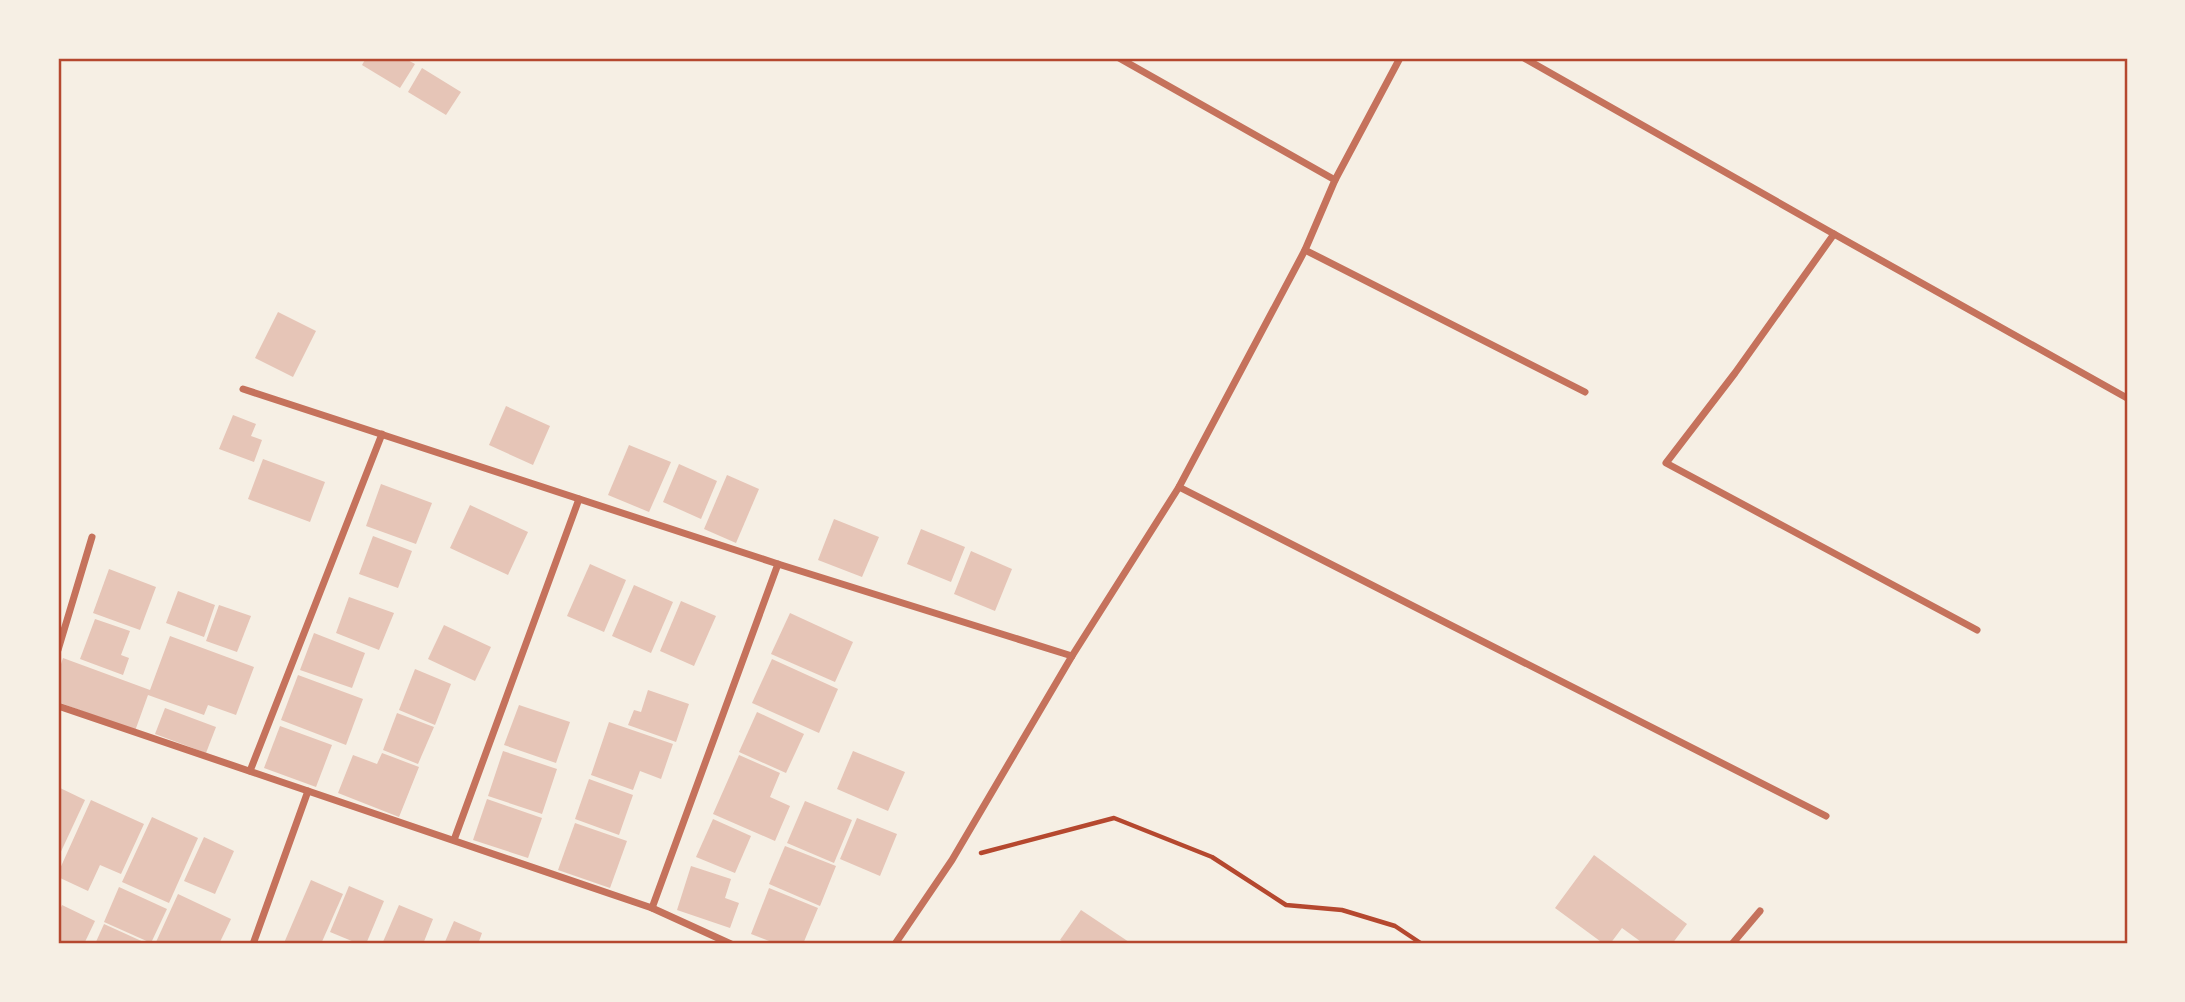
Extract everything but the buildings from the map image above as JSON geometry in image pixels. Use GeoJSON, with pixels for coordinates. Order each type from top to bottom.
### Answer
{"type":"FeatureCollection","features":[{"type":"Feature","properties":{"kind":"street"},"geometry":{"type":"LineString","coordinates":[[1119,58],[1335,180]]}},
{"type":"Feature","properties":{"kind":"street"},"geometry":{"type":"LineString","coordinates":[[895,944],[952,860],[1072,656],[1180,487],[1305,250],[1335,180],[1400,58]]}},
{"type":"Feature","properties":{"kind":"street"},"geometry":{"type":"LineString","coordinates":[[1524,58],[2127,398]]}},
{"type":"Feature","properties":{"kind":"street"},"geometry":{"type":"LineString","coordinates":[[1834,234],[1735,373],[1666,463],[1977,631]]}},
{"type":"Feature","properties":{"kind":"street"},"geometry":{"type":"LineString","coordinates":[[1305,250],[1585,391]]}},
{"type":"Feature","properties":{"kind":"street"},"geometry":{"type":"LineString","coordinates":[[243,388],[778,564],[1072,656]]}},
{"type":"Feature","properties":{"kind":"street"},"geometry":{"type":"LineString","coordinates":[[250,771],[382,434]]}},
{"type":"Feature","properties":{"kind":"street"},"geometry":{"type":"LineString","coordinates":[[1180,487],[1826,816]]}},
{"type":"Feature","properties":{"kind":"street"},"geometry":{"type":"LineString","coordinates":[[454,840],[579,499]]}},
{"type":"Feature","properties":{"kind":"street"},"geometry":{"type":"LineString","coordinates":[[58,649],[92,537]]}},
{"type":"Feature","properties":{"kind":"street"},"geometry":{"type":"LineString","coordinates":[[652,908],[778,564]]}},
{"type":"Feature","properties":{"kind":"street"},"geometry":{"type":"LineString","coordinates":[[58,706],[652,908],[732,944]]}},
{"type":"Feature","properties":{"kind":"street"},"geometry":{"type":"LineString","coordinates":[[253,944],[308,791]]}},
{"type":"Feature","properties":{"kind":"street"},"geometry":{"type":"LineString","coordinates":[[1732,944],[1760,911]]}},
{"type":"Feature","properties":{"kind":"path"},"geometry":{"type":"LineString","coordinates":[[952,860],[1114,818],[1212,857],[1286,905],[1342,909],[1395,926],[1422,944]]}}]}
